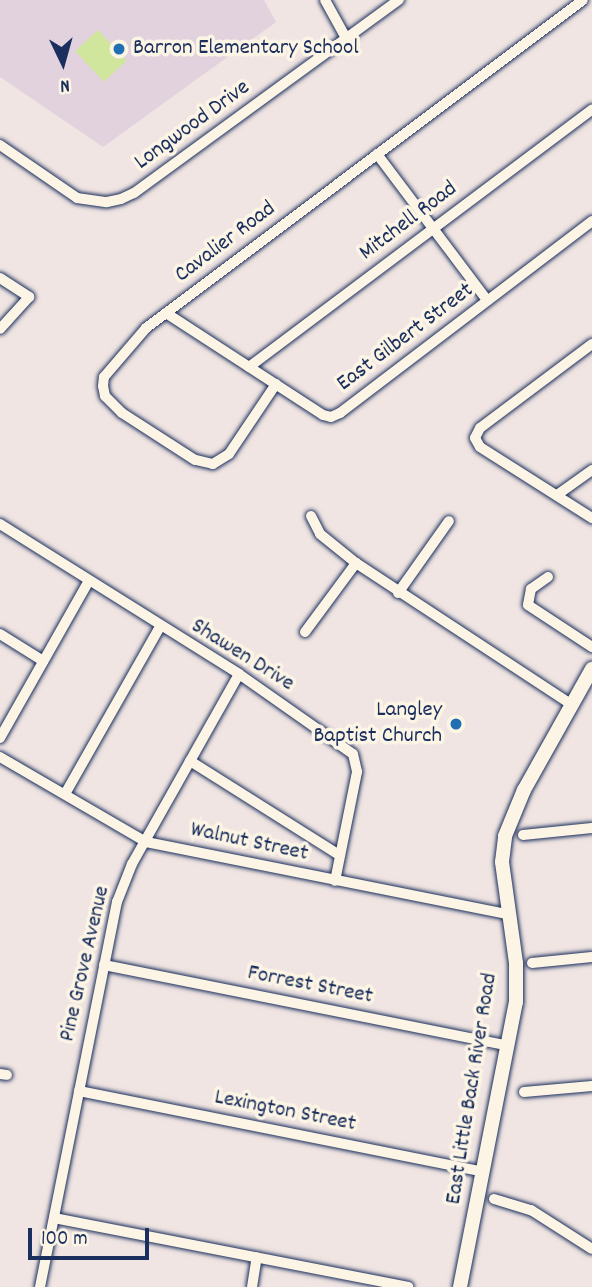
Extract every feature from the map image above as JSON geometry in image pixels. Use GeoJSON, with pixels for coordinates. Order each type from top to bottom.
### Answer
{"type":"FeatureCollection","features":[{"type":"Feature","properties":{"kind":"street"},"geometry":{"type":"LineString","coordinates":[[325,0],[346,38]]}},
{"type":"Feature","properties":{"kind":"street","name":"Longwood Drive"},"geometry":{"type":"LineString","coordinates":[[0,145],[77,198],[107,202],[121,199],[134,193],[398,0]]}},
{"type":"Feature","properties":{"kind":"street","name":"Cavalier Road"},"geometry":{"type":"LineString","coordinates":[[276,384],[229,454],[213,464],[195,460],[122,413],[105,396],[104,377],[146,328],[583,0]]}},
{"type":"Feature","properties":{"kind":"street","name":"Mitchell Road"},"geometry":{"type":"LineString","coordinates":[[249,367],[592,109]]}},
{"type":"Feature","properties":{"kind":"street"},"geometry":{"type":"LineString","coordinates":[[377,154],[487,300]]}},
{"type":"Feature","properties":{"kind":"street","name":"East Gilbert Street"},"geometry":{"type":"LineString","coordinates":[[166,313],[323,415],[340,413],[592,221]]}},
{"type":"Feature","properties":{"kind":"street"},"geometry":{"type":"LineString","coordinates":[[0,278],[29,297],[0,329]]}},
{"type":"Feature","properties":{"kind":"street"},"geometry":{"type":"LineString","coordinates":[[592,344],[480,428],[475,438],[480,447],[592,518]]}},
{"type":"Feature","properties":{"kind":"street"},"geometry":{"type":"LineString","coordinates":[[557,495],[592,470]]}},
{"type":"Feature","properties":{"kind":"street"},"geometry":{"type":"LineString","coordinates":[[311,516],[320,534],[356,563],[572,705]]}},
{"type":"Feature","properties":{"kind":"street"},"geometry":{"type":"LineString","coordinates":[[398,593],[449,521]]}},
{"type":"Feature","properties":{"kind":"street","name":"Shawen Drive"},"geometry":{"type":"LineString","coordinates":[[0,524],[160,627],[239,674],[353,754],[357,772],[335,881]]}},
{"type":"Feature","properties":{"kind":"street"},"geometry":{"type":"LineString","coordinates":[[305,632],[356,563]]}},
{"type":"Feature","properties":{"kind":"street"},"geometry":{"type":"LineString","coordinates":[[548,577],[531,589],[528,605],[592,647]]}},
{"type":"Feature","properties":{"kind":"street"},"geometry":{"type":"LineString","coordinates":[[0,738],[89,581]]}},
{"type":"Feature","properties":{"kind":"street"},"geometry":{"type":"LineString","coordinates":[[65,794],[160,627]]}},
{"type":"Feature","properties":{"kind":"street"},"geometry":{"type":"LineString","coordinates":[[0,634],[43,661]]}},
{"type":"Feature","properties":{"kind":"street","name":"East Little Back River Road"},"geometry":{"type":"LineString","coordinates":[[460,1287],[508,1046],[517,983],[502,862],[507,829],[524,790],[592,669]]}},
{"type":"Feature","properties":{"kind":"street","name":"Pine Grove Avenue"},"geometry":{"type":"LineString","coordinates":[[40,1287],[120,892],[239,674]]}},
{"type":"Feature","properties":{"kind":"street","name":"Walnut Street"},"geometry":{"type":"LineString","coordinates":[[0,757],[146,842],[510,915]]}},
{"type":"Feature","properties":{"kind":"street"},"geometry":{"type":"LineString","coordinates":[[190,761],[339,855]]}},
{"type":"Feature","properties":{"kind":"street"},"geometry":{"type":"LineString","coordinates":[[523,835],[592,828]]}},
{"type":"Feature","properties":{"kind":"street"},"geometry":{"type":"LineString","coordinates":[[532,963],[592,957]]}},
{"type":"Feature","properties":{"kind":"street","name":"Forrest Street"},"geometry":{"type":"LineString","coordinates":[[104,965],[508,1046]]}},
{"type":"Feature","properties":{"kind":"street"},"geometry":{"type":"LineString","coordinates":[[524,1092],[592,1086]]}},
{"type":"Feature","properties":{"kind":"street","name":"Lexington Street"},"geometry":{"type":"LineString","coordinates":[[79,1091],[484,1172]]}},
{"type":"Feature","properties":{"kind":"street"},"geometry":{"type":"LineString","coordinates":[[494,1199],[531,1210],[592,1249]]}},
{"type":"Feature","properties":{"kind":"street"},"geometry":{"type":"LineString","coordinates":[[54,1218],[408,1287]]}},
{"type":"Feature","properties":{"kind":"street"},"geometry":{"type":"LineString","coordinates":[[252,1287],[257,1257]]}},
{"type":"Feature","properties":{"kind":"shaded area","name":"Barron Elementary School"},"geometry":{"type":"Polygon","coordinates":[[[0,0],[264,0],[276,22],[103,147],[0,77],[0,0]]]}},
{"type":"Feature","properties":{"kind":"green space"},"geometry":{"type":"Polygon","coordinates":[[[98,30],[127,61],[104,82],[75,51],[98,30]]]}},
{"type":"Feature","properties":{"kind":"place","name":"Barron Elementary School"},"geometry":{"type":"Point","coordinates":[119,49]}},
{"type":"Feature","properties":{"kind":"place","name":"Langley Baptist Church"},"geometry":{"type":"Point","coordinates":[456,724]}}]}
